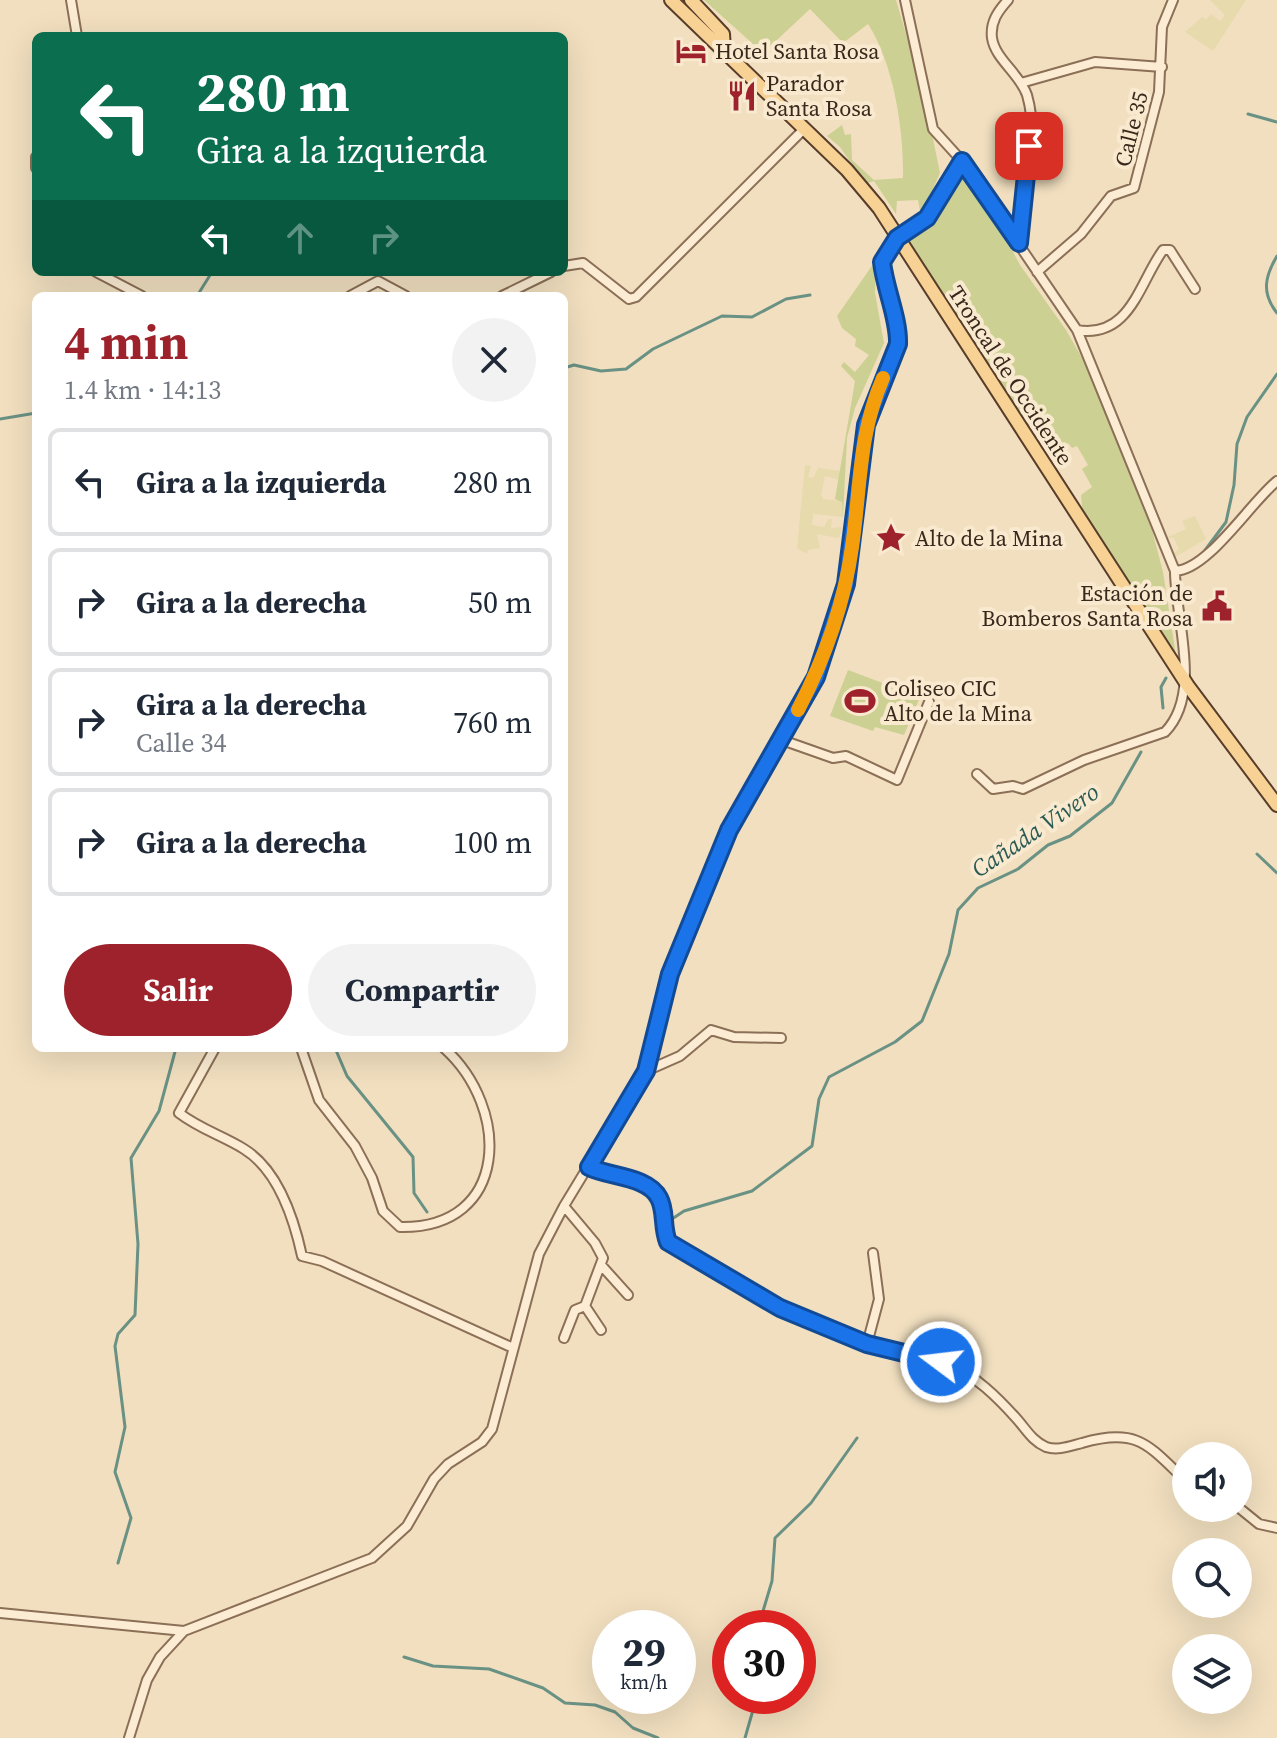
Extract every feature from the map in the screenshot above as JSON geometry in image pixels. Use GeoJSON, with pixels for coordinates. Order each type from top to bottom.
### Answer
{"type":"FeatureCollection","features":[{"type":"Feature","properties":{"kind":"main road","name":"Troncal de Occidente"},"geometry":{"type":"LineString","coordinates":[[671,0],[805,128],[879,208],[1182,676],[1277,805]]}},
{"type":"Feature","properties":{"kind":"main road"},"geometry":{"type":"LineString","coordinates":[[691,0],[723,34],[724,49]]}},
{"type":"Feature","properties":{"kind":"street"},"geometry":{"type":"LineString","coordinates":[[71,0],[76,32]]}},
{"type":"Feature","properties":{"kind":"street"},"geometry":{"type":"LineString","coordinates":[[905,0],[906,18],[933,129],[962,161],[1077,330],[1175,571],[1175,604],[1186,645],[1180,704],[1165,732],[1084,760],[1023,789],[1013,786],[993,789],[977,774]]}},
{"type":"Feature","properties":{"kind":"street"},"geometry":{"type":"LineString","coordinates":[[1008,0],[996,13],[992,29],[995,47],[1021,83],[1031,121],[1019,243]]}},
{"type":"Feature","properties":{"kind":"street","name":"Calle 35"},"geometry":{"type":"LineString","coordinates":[[1037,272],[1081,234],[1102,205],[1134,188],[1162,67],[1162,27],[1173,0]]}},
{"type":"Feature","properties":{"kind":"street"},"geometry":{"type":"LineString","coordinates":[[1021,83],[1095,62],[1162,67]]}},
{"type":"Feature","properties":{"kind":"street"},"geometry":{"type":"LineString","coordinates":[[568,265],[583,263],[629,299],[636,297],[805,128]]}},
{"type":"Feature","properties":{"kind":"street"},"geometry":{"type":"LineString","coordinates":[[0,1613],[184,1631],[372,1558],[407,1526],[441,1471],[482,1442],[492,1429],[539,1254],[564,1206],[646,1071],[670,974],[691,918],[729,830],[816,677],[842,601],[853,544],[861,445],[898,344],[898,330],[886,297],[882,262],[897,238],[927,218],[962,161]]}},
{"type":"Feature","properties":{"kind":"street"},"geometry":{"type":"LineString","coordinates":[[1077,330],[1088,332],[1112,326],[1135,303],[1163,250],[1170,250],[1195,289]]}},
{"type":"Feature","properties":{"kind":"street"},"geometry":{"type":"LineString","coordinates":[[104,276],[134,292]]}},
{"type":"Feature","properties":{"kind":"street"},"geometry":{"type":"LineString","coordinates":[[510,292],[543,276]]}},
{"type":"Feature","properties":{"kind":"street"},"geometry":{"type":"LineString","coordinates":[[357,292],[378,281],[399,292]]}},
{"type":"Feature","properties":{"kind":"street"},"geometry":{"type":"LineString","coordinates":[[1175,571],[1197,565],[1248,507],[1277,481]]}},
{"type":"Feature","properties":{"kind":"street"},"geometry":{"type":"LineString","coordinates":[[782,740],[833,758],[846,756],[897,780],[929,702]]}},
{"type":"Feature","properties":{"kind":"street"},"geometry":{"type":"LineString","coordinates":[[646,1071],[680,1056],[711,1030],[734,1037],[781,1038]]}},
{"type":"Feature","properties":{"kind":"street"},"geometry":{"type":"LineString","coordinates":[[213,1052],[179,1113],[214,1136],[246,1150],[274,1180],[296,1228],[302,1256],[322,1261],[513,1348]]}},
{"type":"Feature","properties":{"kind":"street"},"geometry":{"type":"LineString","coordinates":[[302,1052],[319,1100],[355,1146],[372,1178],[383,1211],[400,1227],[425,1227],[453,1216],[476,1191],[492,1158],[489,1126],[479,1090],[461,1063],[449,1052]]}},
{"type":"Feature","properties":{"kind":"street"},"geometry":{"type":"LineString","coordinates":[[589,1167],[648,1185],[659,1198],[662,1226],[668,1242],[679,1251],[780,1308],[867,1344],[947,1363],[972,1376],[1018,1419],[1031,1438],[1049,1448],[1064,1448],[1113,1435],[1149,1444],[1172,1467]]}},
{"type":"Feature","properties":{"kind":"street"},"geometry":{"type":"LineString","coordinates":[[564,1206],[595,1243],[603,1258],[585,1306],[575,1310],[564,1338]]}},
{"type":"Feature","properties":{"kind":"street"},"geometry":{"type":"LineString","coordinates":[[867,1344],[879,1299],[873,1253]]}},
{"type":"Feature","properties":{"kind":"street"},"geometry":{"type":"LineString","coordinates":[[601,1265],[628,1295]]}},
{"type":"Feature","properties":{"kind":"street"},"geometry":{"type":"LineString","coordinates":[[585,1306],[601,1330]]}},
{"type":"Feature","properties":{"kind":"street"},"geometry":{"type":"LineString","coordinates":[[1252,1518],[1259,1524],[1277,1528]]}},
{"type":"Feature","properties":{"kind":"street"},"geometry":{"type":"LineString","coordinates":[[129,1738],[147,1680],[160,1657],[184,1631]]}},
{"type":"Feature","properties":{"kind":"shaded area"},"geometry":{"type":"Polygon","coordinates":[[[1210,0],[1246,0],[1213,51],[1185,32],[1202,17],[1206,20],[1211,14],[1220,21],[1225,15],[1210,0]]]}},
{"type":"Feature","properties":{"kind":"shaded area"},"geometry":{"type":"Polygon","coordinates":[[[805,465],[811,466],[808,477],[813,478],[818,468],[841,471],[840,480],[825,476],[821,494],[823,499],[842,501],[843,517],[813,514],[812,525],[824,527],[828,519],[832,519],[831,528],[842,527],[839,538],[817,534],[820,548],[808,550],[807,554],[797,548],[805,465]]]}},
{"type":"Feature","properties":{"kind":"shaded area"},"geometry":{"type":"Polygon","coordinates":[[[1195,516],[1206,539],[1175,557],[1174,553],[1179,549],[1174,538],[1166,538],[1186,529],[1182,521],[1195,516]]]}},
{"type":"Feature","properties":{"kind":"green space"},"geometry":{"type":"Polygon","coordinates":[[[704,0],[896,0],[924,95],[940,173],[921,216],[918,200],[897,201],[896,214],[874,181],[865,184],[840,147],[827,136],[842,125],[845,135],[851,134],[852,160],[874,180],[903,178],[896,98],[885,58],[868,24],[843,43],[810,9],[763,53],[704,0]]]}},
{"type":"Feature","properties":{"kind":"green space"},"geometry":{"type":"Polygon","coordinates":[[[961,173],[1000,227],[1020,265],[1066,330],[1090,372],[1152,530],[1163,572],[1177,662],[1083,515],[1081,495],[1092,487],[1082,469],[1088,465],[1077,446],[1072,448],[1068,443],[1063,447],[1059,438],[1030,431],[904,235],[915,230],[953,176],[961,173]]]}},
{"type":"Feature","properties":{"kind":"green space"},"geometry":{"type":"Polygon","coordinates":[[[876,260],[875,293],[884,343],[855,408],[847,438],[843,517],[842,502],[835,499],[855,381],[841,366],[844,362],[855,372],[869,355],[855,346],[856,339],[842,328],[837,316],[876,260]]]}},
{"type":"Feature","properties":{"kind":"green space","name":"Coliseo CIC Alto de la Mina"},"geometry":{"type":"Polygon","coordinates":[[[848,670],[920,697],[904,735],[875,727],[873,731],[830,716],[848,670]]]}},
{"type":"Feature","properties":{"kind":"waterway"},"geometry":{"type":"LineString","coordinates":[[1248,114],[1277,122]]}},
{"type":"Feature","properties":{"kind":"waterway"},"geometry":{"type":"LineString","coordinates":[[1277,256],[1266,284],[1277,313]]}},
{"type":"Feature","properties":{"kind":"waterway"},"geometry":{"type":"LineString","coordinates":[[200,292],[210,276]]}},
{"type":"Feature","properties":{"kind":"waterway"},"geometry":{"type":"LineString","coordinates":[[568,367],[574,365],[601,371],[626,369],[653,349],[722,316],[752,317],[786,299],[810,295]]}},
{"type":"Feature","properties":{"kind":"waterway"},"geometry":{"type":"LineString","coordinates":[[1203,553],[1226,522],[1234,485],[1237,444],[1247,417],[1277,374]]}},
{"type":"Feature","properties":{"kind":"waterway"},"geometry":{"type":"LineString","coordinates":[[0,419],[32,414]]}},
{"type":"Feature","properties":{"kind":"waterway"},"geometry":{"type":"LineString","coordinates":[[1163,708],[1161,687],[1166,678]]}},
{"type":"Feature","properties":{"kind":"waterway","name":"Cañada Vivero"},"geometry":{"type":"LineString","coordinates":[[669,1221],[684,1211],[752,1191],[812,1146],[819,1099],[829,1077],[895,1042],[922,1021],[949,954],[958,910],[978,888],[1018,869],[1048,845],[1070,836],[1112,803],[1141,752]]}},
{"type":"Feature","properties":{"kind":"waterway"},"geometry":{"type":"LineString","coordinates":[[1257,854],[1277,873]]}},
{"type":"Feature","properties":{"kind":"waterway"},"geometry":{"type":"LineString","coordinates":[[118,1563],[131,1518],[115,1472],[125,1427],[115,1346],[118,1334],[135,1315],[138,1244],[131,1158],[159,1111],[175,1052]]}},
{"type":"Feature","properties":{"kind":"waterway"},"geometry":{"type":"LineString","coordinates":[[337,1052],[347,1076],[413,1157],[414,1193],[427,1212]]}},
{"type":"Feature","properties":{"kind":"waterway"},"geometry":{"type":"LineString","coordinates":[[763,1610],[772,1581],[775,1538],[811,1503],[857,1438]]}},
{"type":"Feature","properties":{"kind":"waterway"},"geometry":{"type":"LineString","coordinates":[[404,1657],[433,1666],[489,1669],[543,1688],[565,1703],[595,1705],[615,1712],[633,1728],[658,1738]]}},
{"type":"Feature","properties":{"kind":"waterway"},"geometry":{"type":"LineString","coordinates":[[745,1738],[752,1714]]}},
{"type":"Feature","properties":{"kind":"slow traffic"},"geometry":{"type":"LineString","coordinates":[[798,710],[816,677],[842,601],[853,544],[861,445],[883,378]]}},
{"type":"Feature","properties":{"kind":"place","name":"Hotel Santa Rosa"},"geometry":{"type":"Point","coordinates":[691,51]}},
{"type":"Feature","properties":{"kind":"place","name":"Parador Santa Rosa"},"geometry":{"type":"Point","coordinates":[742,96]}},
{"type":"Feature","properties":{"kind":"place","name":"Alto de la Mina"},"geometry":{"type":"Point","coordinates":[891,538]}},
{"type":"Feature","properties":{"kind":"place","name":"Estación de Bomberos Santa Rosa"},"geometry":{"type":"Point","coordinates":[1217,606]}},
{"type":"Feature","properties":{"kind":"place","name":"Coliseo CIC Alto de la Mina"},"geometry":{"type":"Point","coordinates":[860,701]}},
{"type":"Feature","properties":{"kind":"route"},"geometry":{"type":"LineString","coordinates":[[941,1362],[867,1344],[767,1301],[668,1242],[662,1226],[659,1198],[648,1185],[589,1167],[646,1071],[670,974],[691,918],[729,830],[816,677],[834,626],[853,544],[861,445],[898,344],[898,330],[886,297],[882,262],[897,238],[915,230],[927,218],[962,161],[1019,243],[1029,146]]}}]}
